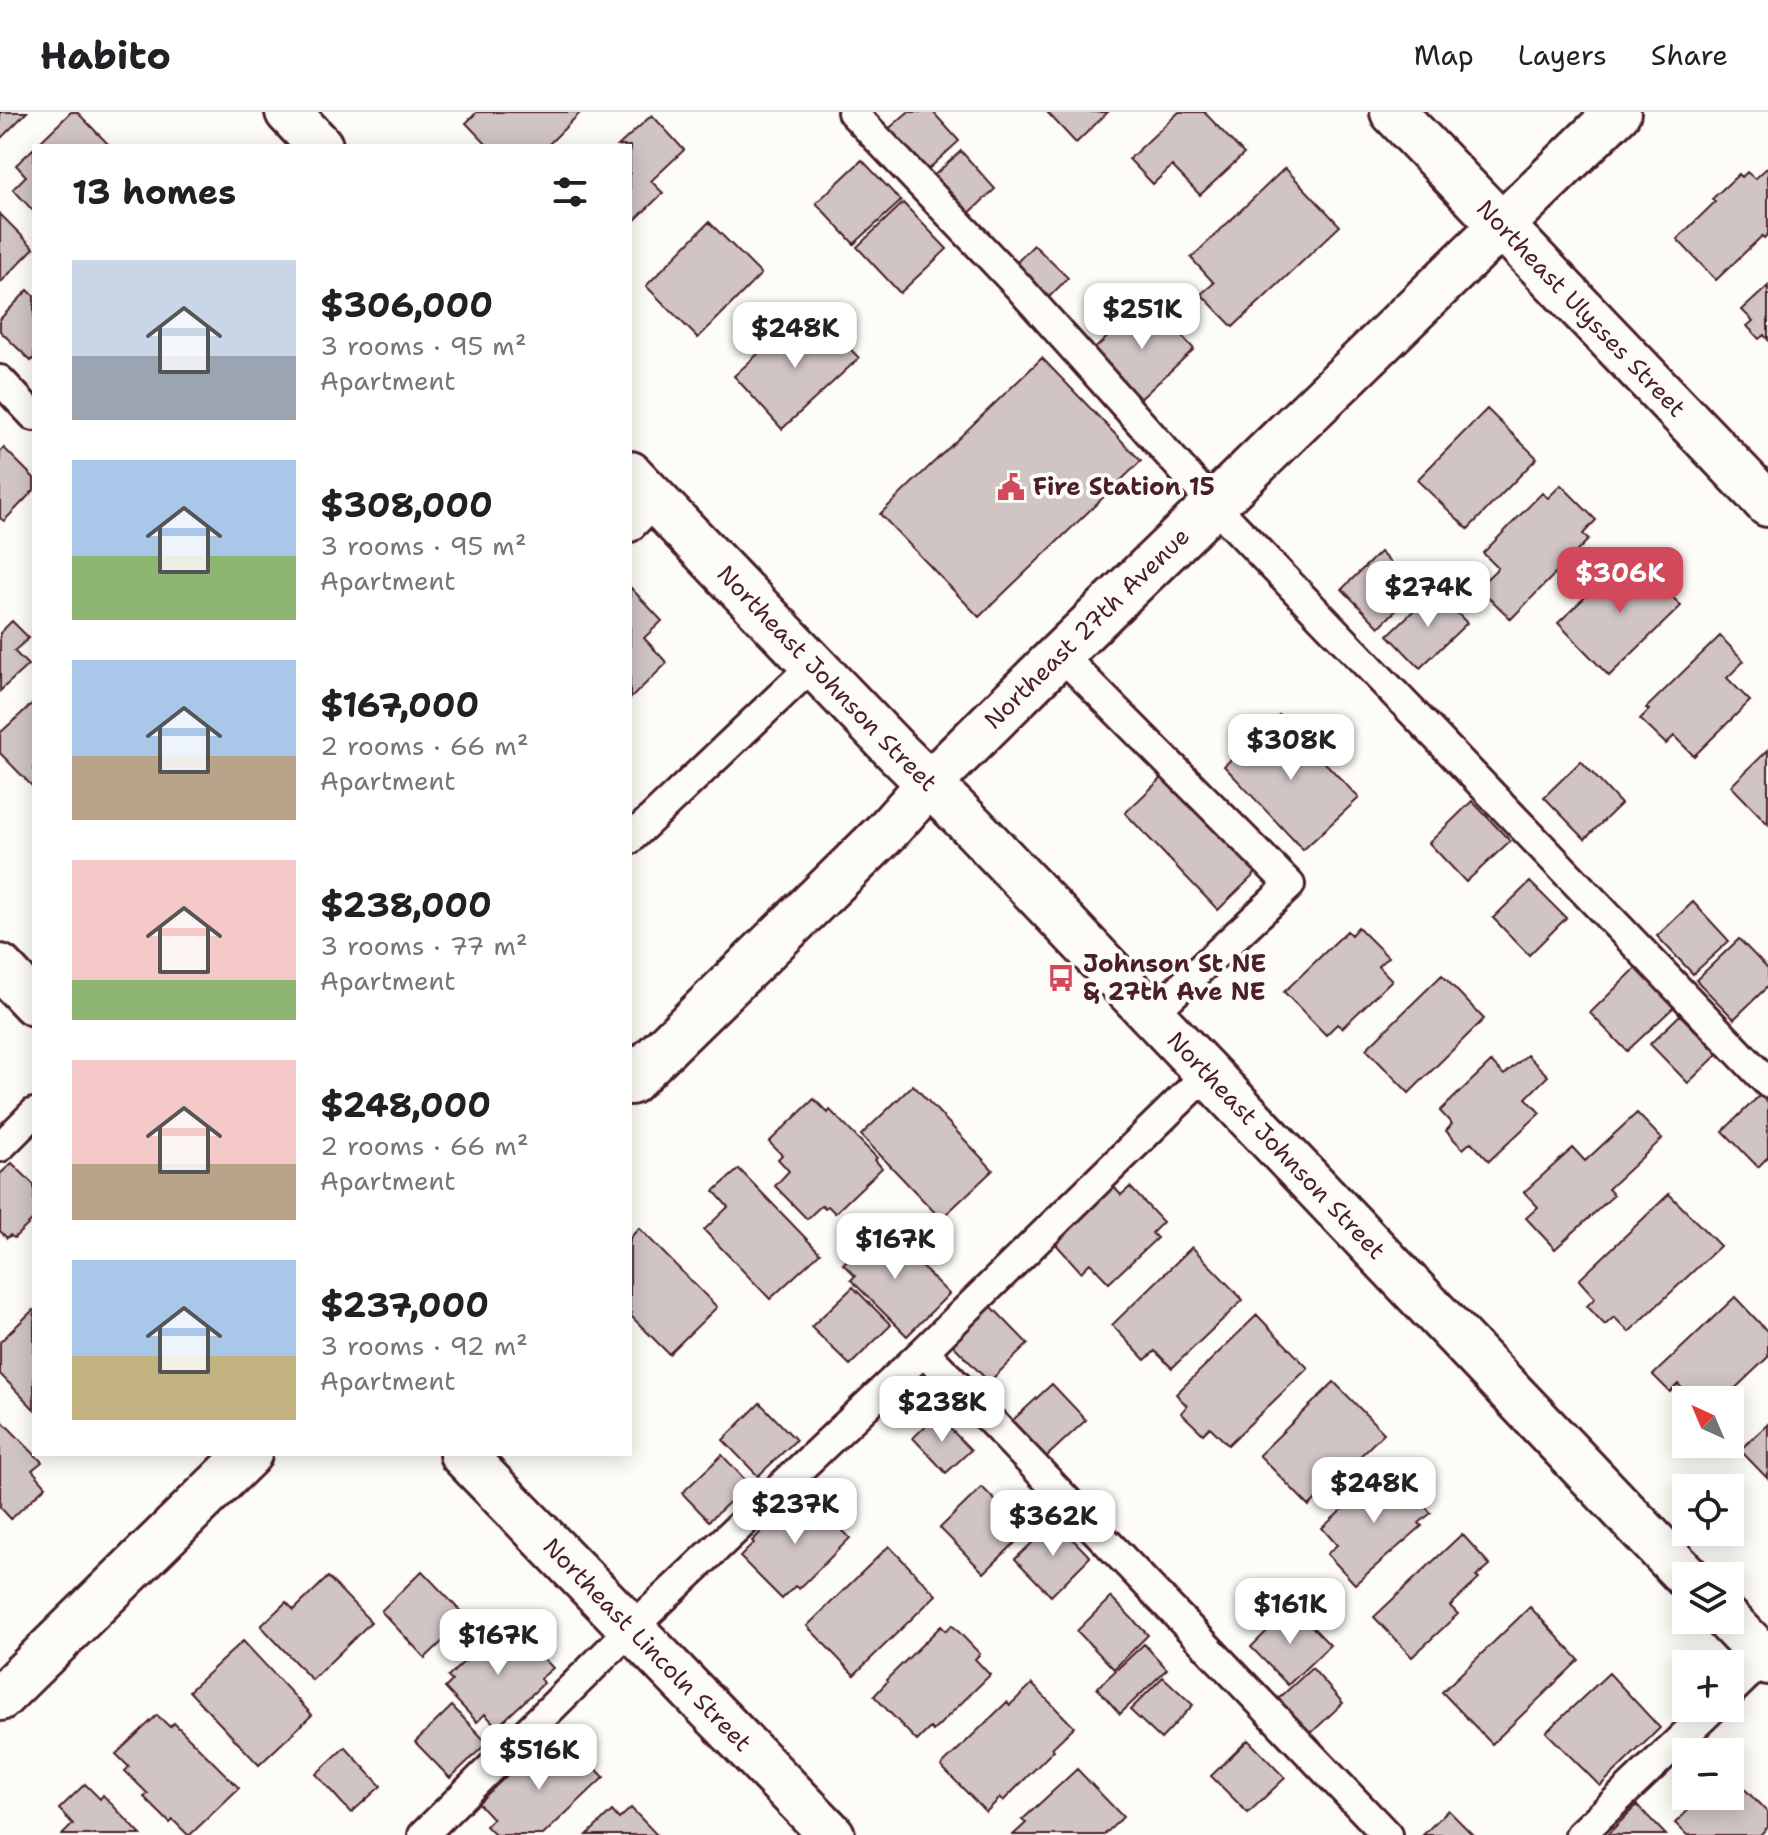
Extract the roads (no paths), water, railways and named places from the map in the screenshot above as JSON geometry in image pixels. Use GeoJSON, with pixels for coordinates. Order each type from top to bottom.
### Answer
{"type":"FeatureCollection","features":[{"type":"Feature","properties":{"kind":"street"},"geometry":{"type":"LineString","coordinates":[[288,112],[318,144]]}},
{"type":"Feature","properties":{"kind":"street","name":"Northeast Ulysses Street"},"geometry":{"type":"LineString","coordinates":[[1393,112],[1768,504]]}},
{"type":"Feature","properties":{"kind":"street","name":"Northeast 27th Avenue"},"geometry":{"type":"LineString","coordinates":[[632,1080],[886,832],[929,784],[1060,654],[1618,112]]}},
{"type":"Feature","properties":{"kind":"street","name":"Northeast Johnson Street"},"geometry":{"type":"LineString","coordinates":[[639,501],[813,665],[972,826],[1673,1562]]}},
{"type":"Feature","properties":{"kind":"street"},"geometry":{"type":"LineString","coordinates":[[0,967],[32,1001]]}},
{"type":"Feature","properties":{"kind":"street"},"geometry":{"type":"LineString","coordinates":[[0,1698],[247,1456]]}},
{"type":"Feature","properties":{"kind":"street","name":"Northeast Lincoln Street"},"geometry":{"type":"LineString","coordinates":[[464,1456],[832,1835]]}},
{"type":"Feature","properties":{"kind":"street"},"geometry":{"type":"LineString","coordinates":[[1741,1634],[1766,1660]]}},
{"type":"Feature","properties":{"kind":"lane"},"geometry":{"type":"LineString","coordinates":[[852,112],[1017,285],[1214,505],[1768,1083]]}},
{"type":"Feature","properties":{"kind":"lane"},"geometry":{"type":"LineString","coordinates":[[0,380],[32,414]]}},
{"type":"Feature","properties":{"kind":"lane"},"geometry":{"type":"LineString","coordinates":[[1060,654],[1290,885],[1150,1016]]}},
{"type":"Feature","properties":{"kind":"lane"},"geometry":{"type":"LineString","coordinates":[[632,837],[813,665]]}},
{"type":"Feature","properties":{"kind":"lane"},"geometry":{"type":"LineString","coordinates":[[423,1835],[632,1628],[924,1351],[1207,1074]]}},
{"type":"Feature","properties":{"kind":"lane"},"geometry":{"type":"LineString","coordinates":[[0,1147],[32,1115]]}},
{"type":"Feature","properties":{"kind":"lane"},"geometry":{"type":"LineString","coordinates":[[924,1351],[1387,1835]]}},
{"type":"Feature","properties":{"kind":"lane"},"geometry":{"type":"LineString","coordinates":[[1744,1680],[1766,1660]]}},
{"type":"Feature","properties":{"kind":"lane"},"geometry":{"type":"LineString","coordinates":[[1580,1835],[1698,1722]]}},
{"type":"Feature","properties":{"kind":"place","name":"Fire Station 15"},"geometry":{"type":"Point","coordinates":[1011,487]}},
{"type":"Feature","properties":{"kind":"place","name":"Johnson St NE & 27th Ave NE"},"geometry":{"type":"Point","coordinates":[1061,978]}}]}
